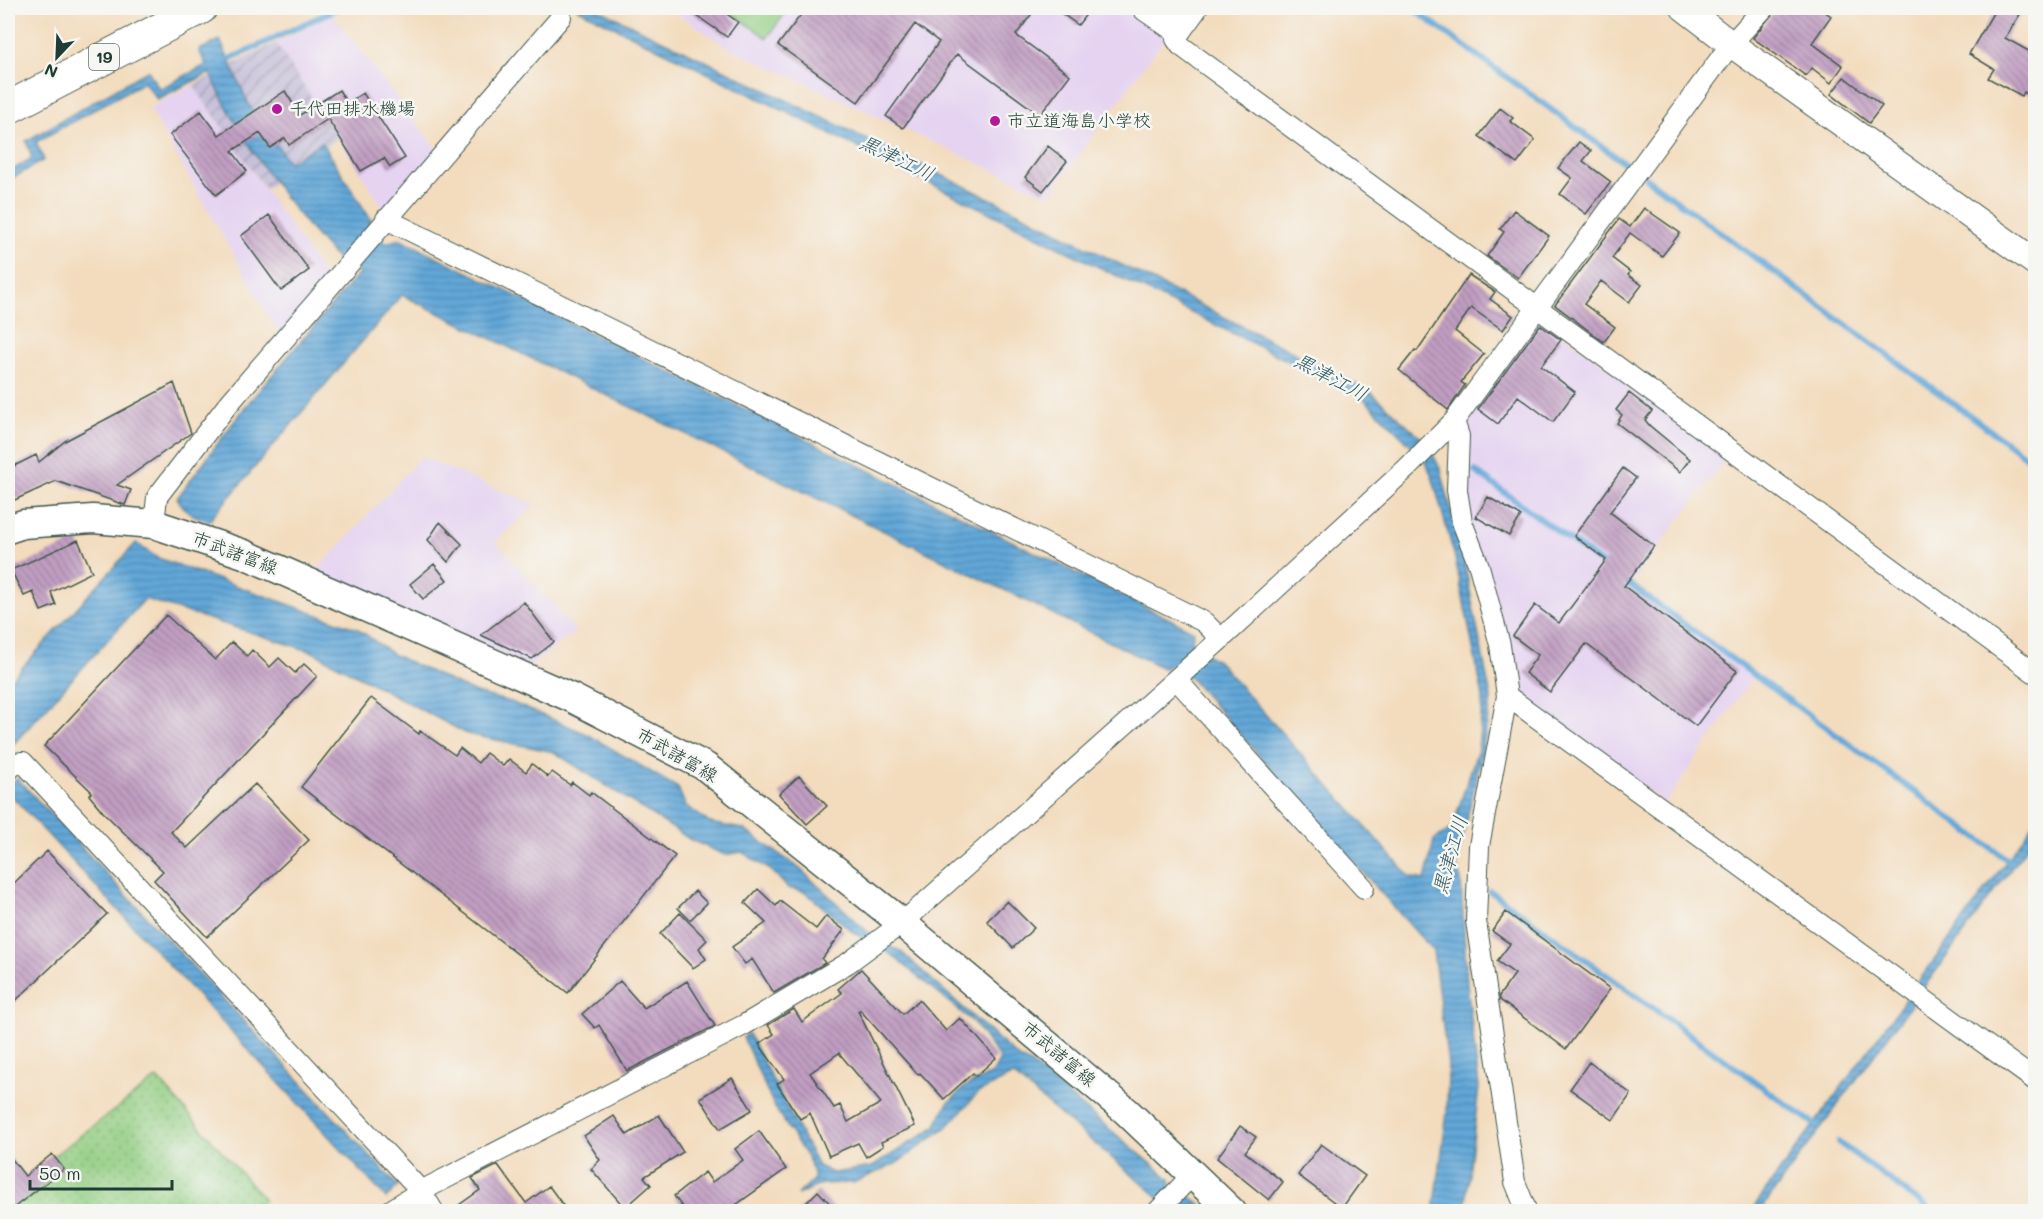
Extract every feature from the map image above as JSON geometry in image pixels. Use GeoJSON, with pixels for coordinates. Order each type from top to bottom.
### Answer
{"type":"FeatureCollection","features":[{"type":"Feature","properties":{"kind":"main road","name":"19"},"geometry":{"type":"LineString","coordinates":[[8,108],[201,8]]}},
{"type":"Feature","properties":{"kind":"main road","name":"市武諸富線"},"geometry":{"type":"LineString","coordinates":[[8,529],[23,524],[93,519],[154,524],[244,554],[572,698],[706,767],[884,936],[1126,1110],[1186,1181],[1232,1212]]}},
{"type":"Feature","properties":{"kind":"street"},"geometry":{"type":"LineString","coordinates":[[1146,8],[1178,30]]}},
{"type":"Feature","properties":{"kind":"street"},"geometry":{"type":"LineString","coordinates":[[1194,8],[1178,30],[1176,39],[1182,46],[2036,674]]}},
{"type":"Feature","properties":{"kind":"street"},"geometry":{"type":"LineString","coordinates":[[1684,8],[2036,262]]}},
{"type":"Feature","properties":{"kind":"street"},"geometry":{"type":"LineString","coordinates":[[388,1212],[422,1191],[744,1025],[848,963],[884,936],[1176,679],[1407,468],[1454,421],[1731,44],[1764,8]]}},
{"type":"Feature","properties":{"kind":"street"},"geometry":{"type":"LineString","coordinates":[[154,524],[157,497],[226,407],[561,17]]}},
{"type":"Feature","properties":{"kind":"street"},"geometry":{"type":"LineString","coordinates":[[381,225],[1204,622],[1215,643]]}},
{"type":"Feature","properties":{"kind":"street"},"geometry":{"type":"LineString","coordinates":[[1454,421],[1459,436],[1457,490],[1462,522],[1479,566],[1500,645],[1507,696],[1479,846],[1476,921],[1515,1182],[1527,1212]]}},
{"type":"Feature","properties":{"kind":"street"},"geometry":{"type":"LineString","coordinates":[[1176,679],[1364,888]]}},
{"type":"Feature","properties":{"kind":"street"},"geometry":{"type":"LineString","coordinates":[[1507,696],[2036,1081]]}},
{"type":"Feature","properties":{"kind":"street"},"geometry":{"type":"LineString","coordinates":[[8,771],[15,763],[23,762],[422,1191],[434,1212]]}},
{"type":"Feature","properties":{"kind":"street"},"geometry":{"type":"LineString","coordinates":[[1159,1209],[1186,1181]]}},
{"type":"Feature","properties":{"kind":"shaded area","name":"市立道海島小学校"},"geometry":{"type":"Polygon","coordinates":[[[669,8],[1129,8],[1167,35],[1049,196],[725,46],[669,8]]]}},
{"type":"Feature","properties":{"kind":"shaded area"},"geometry":{"type":"Polygon","coordinates":[[[332,14],[438,151],[386,212],[276,43],[332,14]]]}},
{"type":"Feature","properties":{"kind":"shaded area"},"geometry":{"type":"Polygon","coordinates":[[[276,43],[338,138],[265,189],[193,85],[276,43]]]}},
{"type":"Feature","properties":{"kind":"shaded area"},"geometry":{"type":"Polygon","coordinates":[[[193,85],[327,280],[280,335],[149,108],[193,85]]]}},
{"type":"Feature","properties":{"kind":"shaded area"},"geometry":{"type":"Polygon","coordinates":[[[1539,317],[1729,455],[1631,583],[1754,676],[1665,803],[1513,692],[1470,527],[1464,489],[1465,418],[1539,317]]]}},
{"type":"Feature","properties":{"kind":"shaded area"},"geometry":{"type":"Polygon","coordinates":[[[421,457],[535,505],[495,542],[576,631],[530,667],[313,575],[421,457]]]}},
{"type":"Feature","properties":{"kind":"green space"},"geometry":{"type":"Polygon","coordinates":[[[725,8],[789,8],[767,38],[725,8]]]}},
{"type":"Feature","properties":{"kind":"green space"},"geometry":{"type":"Polygon","coordinates":[[[157,1078],[265,1200],[248,1212],[8,1212],[8,1190],[157,1078]]]}},
{"type":"Feature","properties":{"kind":"water"},"geometry":{"type":"Polygon","coordinates":[[[576,8],[596,8],[1018,212],[1371,392],[1427,443],[1441,470],[1463,556],[1491,698],[1482,754],[1456,865],[1461,880],[1467,984],[1479,1087],[1465,1211],[1434,1211],[1447,1112],[1448,1065],[1433,951],[1190,678],[1172,663],[1165,669],[402,295],[209,521],[190,513],[180,503],[177,498],[245,407],[359,273],[343,259],[338,260],[283,195],[236,124],[210,73],[157,99],[144,82],[36,142],[44,160],[8,181],[8,173],[32,158],[26,141],[148,70],[159,89],[206,65],[199,50],[220,40],[249,105],[289,163],[322,142],[371,220],[369,229],[385,243],[401,239],[1194,631],[1191,645],[1218,661],[1410,877],[1425,880],[1434,840],[1452,828],[1478,749],[1483,697],[1455,558],[1432,476],[1423,457],[1363,398],[576,8]]]}},
{"type":"Feature","properties":{"kind":"water"},"geometry":{"type":"Polygon","coordinates":[[[136,543],[158,558],[358,629],[394,655],[476,693],[511,702],[587,734],[678,788],[685,805],[710,823],[743,829],[798,867],[868,932],[884,944],[900,951],[1020,1059],[1032,1065],[1170,1179],[1171,1187],[1180,1196],[1189,1196],[1209,1211],[1169,1211],[1170,1207],[1013,1075],[978,1093],[948,1126],[897,1163],[853,1183],[822,1184],[797,1195],[814,1179],[810,1162],[775,1108],[743,1038],[748,1033],[818,1166],[833,1173],[872,1167],[935,1127],[947,1104],[966,1086],[992,1074],[1000,1059],[974,1023],[892,955],[854,933],[805,892],[788,888],[772,871],[742,852],[725,855],[691,840],[554,752],[467,734],[313,652],[145,599],[8,750],[8,683],[136,543]]]}},
{"type":"Feature","properties":{"kind":"water"},"geometry":{"type":"Polygon","coordinates":[[[17,778],[398,1186],[386,1198],[8,792],[8,786],[17,778]]]}},
{"type":"Feature","properties":{"kind":"water"},"geometry":{"type":"Polygon","coordinates":[[[2035,822],[2035,836],[1760,1211],[1750,1212],[2035,822]]]}},
{"type":"Feature","properties":{"kind":"building"},"geometry":{"type":"Polygon","coordinates":[[[686,8],[718,8],[738,22],[727,37],[686,8]]]}},
{"type":"Feature","properties":{"kind":"building"},"geometry":{"type":"Polygon","coordinates":[[[806,8],[959,8],[970,15],[976,8],[1036,8],[1016,35],[1070,75],[1040,115],[957,54],[903,128],[886,116],[939,42],[915,24],[858,102],[778,45],[806,8]]]}},
{"type":"Feature","properties":{"kind":"building"},"geometry":{"type":"Polygon","coordinates":[[[1054,8],[1091,8],[1078,25],[1054,8]]]}},
{"type":"Feature","properties":{"kind":"building"},"geometry":{"type":"Polygon","coordinates":[[[1777,8],[1819,8],[1831,16],[1812,43],[1843,66],[1831,83],[1812,68],[1806,76],[1753,38],[1777,8]]]}},
{"type":"Feature","properties":{"kind":"building"},"geometry":{"type":"Polygon","coordinates":[[[1996,8],[2024,8],[2005,38],[2036,55],[2036,99],[2024,92],[2022,96],[1988,78],[1994,69],[1969,54],[1996,8]]]}},
{"type":"Feature","properties":{"kind":"building"},"geometry":{"type":"Polygon","coordinates":[[[1844,77],[1882,106],[1869,123],[1831,94],[1844,77]]]}},
{"type":"Feature","properties":{"kind":"building"},"geometry":{"type":"Polygon","coordinates":[[[339,90],[347,103],[363,93],[405,158],[390,167],[384,158],[361,171],[328,119],[289,145],[285,138],[270,148],[260,133],[232,151],[247,171],[216,195],[170,135],[201,111],[219,135],[285,91],[300,115],[339,90]]]}},
{"type":"Feature","properties":{"kind":"building"},"geometry":{"type":"Polygon","coordinates":[[[1500,108],[1513,118],[1510,121],[1535,140],[1517,164],[1479,136],[1500,108]]]}},
{"type":"Feature","properties":{"kind":"building"},"geometry":{"type":"Polygon","coordinates":[[[1579,142],[1591,151],[1583,161],[1611,182],[1586,214],[1560,194],[1572,178],[1558,168],[1579,142]]]}},
{"type":"Feature","properties":{"kind":"building"},"geometry":{"type":"Polygon","coordinates":[[[1048,146],[1067,161],[1043,191],[1025,177],[1048,146]]]}},
{"type":"Feature","properties":{"kind":"building"},"geometry":{"type":"Polygon","coordinates":[[[1644,208],[1680,233],[1662,256],[1630,233],[1612,258],[1630,272],[1628,275],[1642,285],[1629,302],[1601,281],[1584,304],[1615,327],[1604,342],[1555,305],[1619,219],[1630,227],[1644,208]]]}},
{"type":"Feature","properties":{"kind":"building"},"geometry":{"type":"Polygon","coordinates":[[[1514,210],[1549,236],[1518,278],[1487,256],[1504,232],[1500,229],[1514,210]]]}},
{"type":"Feature","properties":{"kind":"building"},"geometry":{"type":"Polygon","coordinates":[[[269,215],[309,270],[281,291],[241,236],[269,215]]]}},
{"type":"Feature","properties":{"kind":"building"},"geometry":{"type":"Polygon","coordinates":[[[1469,275],[1495,292],[1490,299],[1513,316],[1503,330],[1471,308],[1455,331],[1484,354],[1461,382],[1465,385],[1448,410],[1399,370],[1415,350],[1417,351],[1469,275]]]}},
{"type":"Feature","properties":{"kind":"building"},"geometry":{"type":"Polygon","coordinates":[[[1540,325],[1561,340],[1541,366],[1575,392],[1553,422],[1518,396],[1498,424],[1478,409],[1540,325]]]}},
{"type":"Feature","properties":{"kind":"building"},"geometry":{"type":"Polygon","coordinates":[[[174,383],[191,433],[117,485],[131,490],[125,505],[56,481],[8,503],[8,469],[36,455],[39,462],[65,441],[174,383]]]}},
{"type":"Feature","properties":{"kind":"building"},"geometry":{"type":"Polygon","coordinates":[[[1629,393],[1652,411],[1645,420],[1650,426],[1690,459],[1680,472],[1617,423],[1622,415],[1616,410],[1629,393]]]}},
{"type":"Feature","properties":{"kind":"building"},"geometry":{"type":"Polygon","coordinates":[[[1623,468],[1636,478],[1610,512],[1654,546],[1624,586],[1737,671],[1696,726],[1586,644],[1550,692],[1525,673],[1538,655],[1513,636],[1535,605],[1559,623],[1606,560],[1574,536],[1623,468]]]}},
{"type":"Feature","properties":{"kind":"building"},"geometry":{"type":"Polygon","coordinates":[[[1488,497],[1521,516],[1509,536],[1476,517],[1488,497]]]}},
{"type":"Feature","properties":{"kind":"building"},"geometry":{"type":"Polygon","coordinates":[[[440,522],[462,544],[448,562],[428,540],[440,522]]]}},
{"type":"Feature","properties":{"kind":"building"},"geometry":{"type":"Polygon","coordinates":[[[78,540],[92,572],[51,592],[56,605],[41,611],[33,592],[24,596],[11,570],[78,540]]]}},
{"type":"Feature","properties":{"kind":"building"},"geometry":{"type":"Polygon","coordinates":[[[434,564],[447,580],[423,599],[410,584],[434,564]]]}},
{"type":"Feature","properties":{"kind":"building"},"geometry":{"type":"Polygon","coordinates":[[[524,602],[554,642],[532,659],[481,635],[524,602]]]}},
{"type":"Feature","properties":{"kind":"building"},"geometry":{"type":"Polygon","coordinates":[[[166,615],[215,660],[232,642],[247,656],[252,650],[270,667],[279,658],[295,673],[304,664],[317,676],[171,832],[187,848],[255,784],[309,840],[207,937],[154,880],[163,871],[103,812],[89,795],[92,792],[44,746],[166,615]]]}},
{"type":"Feature","properties":{"kind":"building"},"geometry":{"type":"Polygon","coordinates":[[[371,698],[419,734],[420,731],[455,755],[460,748],[478,763],[486,753],[503,766],[509,759],[526,772],[532,764],[548,777],[552,772],[570,785],[572,782],[589,795],[591,792],[675,856],[568,993],[301,787],[371,698]]]}},
{"type":"Feature","properties":{"kind":"building"},"geometry":{"type":"Polygon","coordinates":[[[799,776],[827,806],[807,824],[779,794],[799,776]]]}},
{"type":"Feature","properties":{"kind":"building"},"geometry":{"type":"Polygon","coordinates":[[[47,851],[107,914],[8,1008],[8,889],[47,851]]]}},
{"type":"Feature","properties":{"kind":"building"},"geometry":{"type":"Polygon","coordinates":[[[758,889],[776,906],[780,901],[816,929],[826,916],[844,930],[822,959],[825,963],[774,993],[752,959],[745,964],[732,947],[766,923],[745,903],[758,889]]]}},
{"type":"Feature","properties":{"kind":"building"},"geometry":{"type":"Polygon","coordinates":[[[695,891],[707,903],[690,920],[678,908],[695,891]]]}},
{"type":"Feature","properties":{"kind":"building"},"geometry":{"type":"Polygon","coordinates":[[[1007,901],[1034,928],[1013,948],[987,921],[1007,901]]]}},
{"type":"Feature","properties":{"kind":"building"},"geometry":{"type":"Polygon","coordinates":[[[1506,912],[1610,989],[1566,1049],[1500,1000],[1499,996],[1515,974],[1497,961],[1510,944],[1492,931],[1506,912]]]}},
{"type":"Feature","properties":{"kind":"building"},"geometry":{"type":"Polygon","coordinates":[[[680,913],[707,940],[699,948],[706,959],[693,968],[660,934],[680,913]]]}},
{"type":"Feature","properties":{"kind":"building"},"geometry":{"type":"Polygon","coordinates":[[[861,969],[903,1014],[919,1000],[946,1031],[960,1018],[996,1058],[976,1076],[973,1073],[944,1099],[920,1073],[918,1075],[860,1010],[858,1011],[915,1126],[881,1142],[883,1146],[866,1157],[858,1143],[829,1156],[810,1113],[800,1119],[777,1084],[784,1079],[759,1044],[774,1034],[768,1025],[794,1009],[802,1022],[842,993],[838,989],[861,969]],[[839,1053],[810,1073],[834,1108],[840,1105],[848,1122],[881,1103],[839,1053]]]}},
{"type":"Feature","properties":{"kind":"building"},"geometry":{"type":"Polygon","coordinates":[[[620,981],[644,1008],[687,981],[715,1026],[627,1071],[599,1025],[595,1028],[582,1014],[620,981]]]}},
{"type":"Feature","properties":{"kind":"building"},"geometry":{"type":"Polygon","coordinates":[[[1589,1062],[1631,1094],[1613,1120],[1570,1089],[1589,1062]]]}},
{"type":"Feature","properties":{"kind":"building"},"geometry":{"type":"Polygon","coordinates":[[[732,1078],[752,1110],[720,1129],[700,1098],[732,1078]]]}},
{"type":"Feature","properties":{"kind":"building"},"geometry":{"type":"Polygon","coordinates":[[[659,1115],[683,1152],[644,1177],[651,1185],[625,1208],[591,1169],[600,1160],[584,1136],[614,1116],[627,1135],[659,1115]]]}},
{"type":"Feature","properties":{"kind":"building"},"geometry":{"type":"Polygon","coordinates":[[[1240,1126],[1256,1137],[1245,1152],[1283,1182],[1269,1200],[1217,1158],[1240,1126]]]}},
{"type":"Feature","properties":{"kind":"building"},"geometry":{"type":"Polygon","coordinates":[[[759,1131],[786,1169],[726,1212],[686,1212],[674,1196],[705,1172],[712,1182],[743,1160],[735,1149],[759,1131]]]}},
{"type":"Feature","properties":{"kind":"building"},"geometry":{"type":"Polygon","coordinates":[[[1321,1144],[1365,1176],[1342,1208],[1298,1175],[1321,1144]]]}},
{"type":"Feature","properties":{"kind":"building"},"geometry":{"type":"Polygon","coordinates":[[[8,1154],[25,1176],[52,1154],[64,1169],[8,1212],[8,1154]]]}},
{"type":"Feature","properties":{"kind":"building"},"geometry":{"type":"Polygon","coordinates":[[[498,1165],[526,1203],[549,1186],[568,1212],[449,1212],[480,1190],[472,1178],[498,1165]]]}},
{"type":"Feature","properties":{"kind":"building"},"geometry":{"type":"Polygon","coordinates":[[[818,1191],[838,1212],[797,1212],[818,1191]]]}},
{"type":"Feature","properties":{"kind":"waterway","name":"黒津江川"},"geometry":{"type":"LineString","coordinates":[[222,63],[338,8]]}},
{"type":"Feature","properties":{"kind":"waterway"},"geometry":{"type":"LineString","coordinates":[[1412,8],[1630,167]]}},
{"type":"Feature","properties":{"kind":"waterway"},"geometry":{"type":"LineString","coordinates":[[1646,178],[2036,464]]}},
{"type":"Feature","properties":{"kind":"waterway"},"geometry":{"type":"LineString","coordinates":[[1475,471],[1608,568]]}},
{"type":"Feature","properties":{"kind":"waterway"},"geometry":{"type":"LineString","coordinates":[[1621,578],[2008,860]]}},
{"type":"Feature","properties":{"kind":"waterway"},"geometry":{"type":"LineString","coordinates":[[1490,891],[1814,1124]]}},
{"type":"Feature","properties":{"kind":"waterway"},"geometry":{"type":"LineString","coordinates":[[1838,1142],[1933,1212]]}},
{"type":"Feature","properties":{"kind":"place","name":"千代田排水機場"},"geometry":{"type":"Point","coordinates":[277,109]}},
{"type":"Feature","properties":{"kind":"place","name":"市立道海島小学校"},"geometry":{"type":"Point","coordinates":[995,121]}}]}
